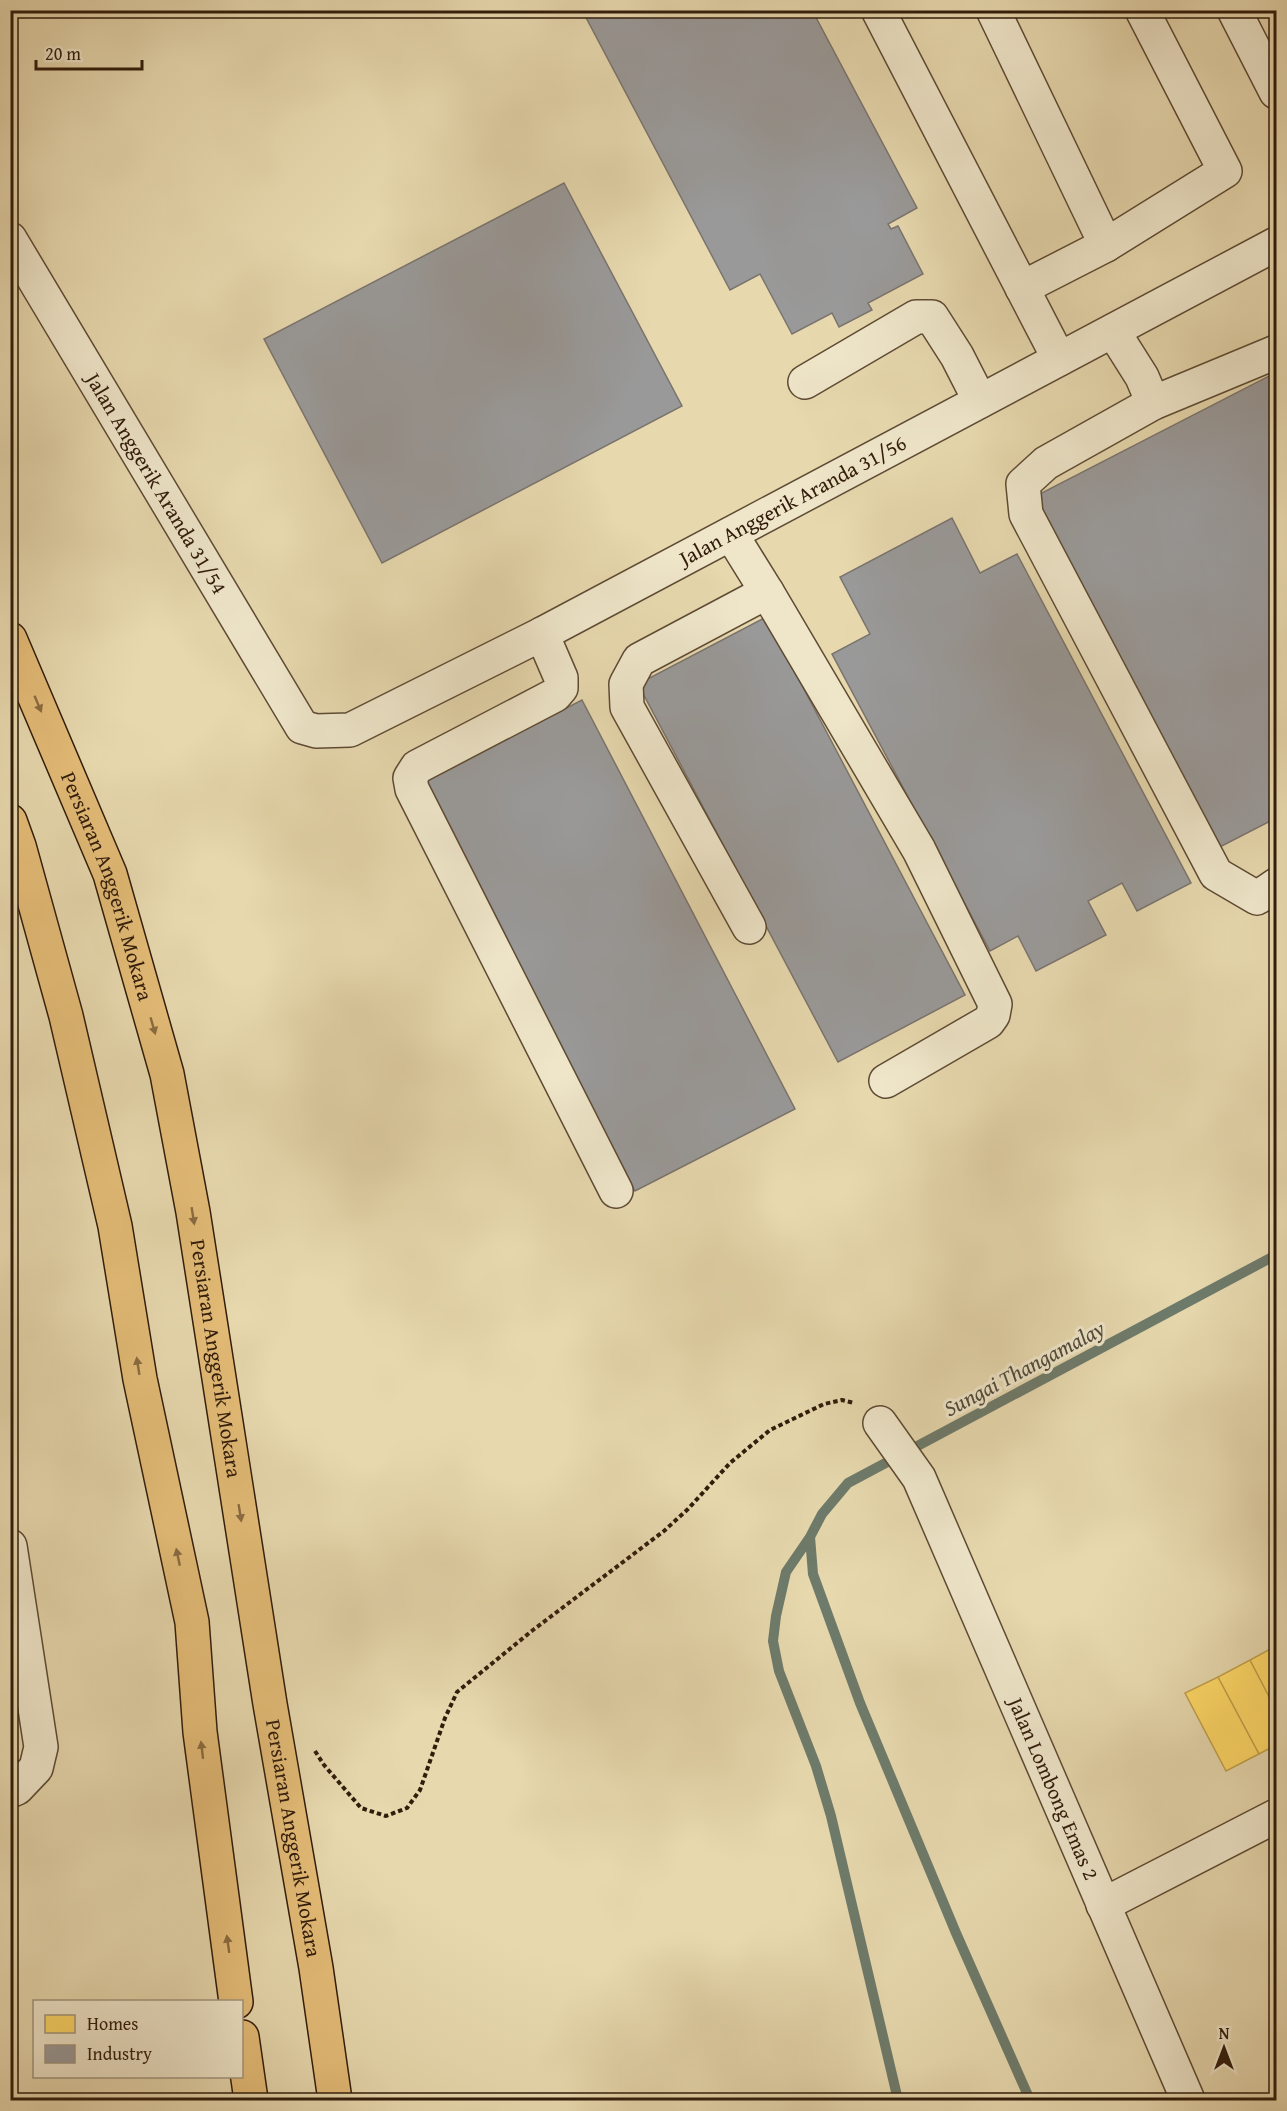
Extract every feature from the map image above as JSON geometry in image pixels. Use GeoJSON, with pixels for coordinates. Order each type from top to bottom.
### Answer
{"type":"FeatureCollection","features":[{"type":"Feature","properties":{"kind":"main road","name":"Persiaran Anggerik Mokara"},"geometry":{"type":"LineString","coordinates":[[10,639],[110,874],[167,1074],[193,1212],[268,1692],[316,1968],[335,2100]]}},
{"type":"Feature","properties":{"kind":"main road"},"geometry":{"type":"LineString","coordinates":[[10,821],[66,1016],[92,1124],[115,1226],[140,1379],[192,1622],[200,1732],[236,2000]]}},
{"type":"Feature","properties":{"kind":"main road"},"geometry":{"type":"LineString","coordinates":[[243,2045],[250,2100]]}},
{"type":"Feature","properties":{"kind":"street"},"geometry":{"type":"LineString","coordinates":[[878,10],[1059,359]]}},
{"type":"Feature","properties":{"kind":"street"},"geometry":{"type":"LineString","coordinates":[[993,10],[1106,245]]}},
{"type":"Feature","properties":{"kind":"street"},"geometry":{"type":"LineString","coordinates":[[1022,288],[1106,245],[1225,171],[1142,10]]}},
{"type":"Feature","properties":{"kind":"street"},"geometry":{"type":"LineString","coordinates":[[1234,10],[1276,92]]}},
{"type":"Feature","properties":{"kind":"street","name":"Jalan Anggerik Aranda 31/54"},"geometry":{"type":"LineString","coordinates":[[10,239],[302,727]]}},
{"type":"Feature","properties":{"kind":"street","name":"Jalan Anggerik Aranda 31/56"},"geometry":{"type":"LineString","coordinates":[[302,727],[316,731],[350,730],[542,634],[1276,244]]}},
{"type":"Feature","properties":{"kind":"street"},"geometry":{"type":"LineString","coordinates":[[805,382],[916,317],[932,317],[957,356],[980,401]]}},
{"type":"Feature","properties":{"kind":"street"},"geometry":{"type":"LineString","coordinates":[[1113,331],[1142,377],[1154,403]]}},
{"type":"Feature","properties":{"kind":"street"},"geometry":{"type":"LineString","coordinates":[[1276,352],[1154,403],[1046,464],[1023,484],[1026,514],[1216,874],[1257,898],[1276,885]]}},
{"type":"Feature","properties":{"kind":"street"},"geometry":{"type":"LineString","coordinates":[[731,534],[768,592],[919,850],[995,1004],[993,1015],[988,1022],[886,1081]]}},
{"type":"Feature","properties":{"kind":"street"},"geometry":{"type":"LineString","coordinates":[[749,927],[627,707],[626,684],[639,660],[768,592]]}},
{"type":"Feature","properties":{"kind":"street"},"geometry":{"type":"LineString","coordinates":[[542,634],[561,678],[561,688],[555,695],[417,767],[410,778],[412,789],[616,1191]]}},
{"type":"Feature","properties":{"kind":"street","name":"Jalan Lombong Emas 2"},"geometry":{"type":"LineString","coordinates":[[880,1423],[919,1478],[1188,2100]]}},
{"type":"Feature","properties":{"kind":"street"},"geometry":{"type":"LineString","coordinates":[[10,1546],[41,1747],[36,1768],[17,1788],[10,1791]]}},
{"type":"Feature","properties":{"kind":"street"},"geometry":{"type":"LineString","coordinates":[[1103,1905],[1276,1816]]}},
{"type":"Feature","properties":{"kind":"path"},"geometry":{"type":"LineString","coordinates":[[313,1747],[324,1766],[361,1808],[386,1816],[407,1808],[420,1790],[445,1718],[457,1692],[533,1630],[664,1531],[688,1509],[730,1463],[770,1430],[824,1404],[842,1400],[861,1405],[880,1423]]}},
{"type":"Feature","properties":{"kind":"building: Homes"},"geometry":{"type":"Polygon","coordinates":[[[1276,1646],[1276,1710],[1250,1660],[1276,1646]]]}},
{"type":"Feature","properties":{"kind":"building: Homes"},"geometry":{"type":"Polygon","coordinates":[[[1250,1660],[1276,1710],[1276,1745],[1259,1754],[1218,1677],[1250,1660]]]}},
{"type":"Feature","properties":{"kind":"building: Homes"},"geometry":{"type":"Polygon","coordinates":[[[1218,1677],[1259,1754],[1226,1771],[1185,1693],[1218,1677]]]}},
{"type":"Feature","properties":{"kind":"building: Industry"},"geometry":{"type":"Polygon","coordinates":[[[582,10],[812,10],[917,208],[888,224],[891,229],[898,226],[923,274],[868,303],[872,310],[839,327],[832,313],[792,334],[760,274],[730,290],[582,10]]]}},
{"type":"Feature","properties":{"kind":"building: Industry"},"geometry":{"type":"Polygon","coordinates":[[[564,183],[682,406],[382,563],[264,339],[564,183]]]}},
{"type":"Feature","properties":{"kind":"building: Industry"},"geometry":{"type":"Polygon","coordinates":[[[1273,374],[1276,381],[1276,818],[1214,850],[1030,499],[1273,374]]]}},
{"type":"Feature","properties":{"kind":"building: Industry"},"geometry":{"type":"Polygon","coordinates":[[[952,518],[980,573],[1017,554],[1191,883],[1137,911],[1122,883],[1088,901],[1106,935],[1036,971],[1018,936],[990,951],[832,654],[870,634],[840,577],[952,518]]]}},
{"type":"Feature","properties":{"kind":"building: Industry"},"geometry":{"type":"Polygon","coordinates":[[[766,617],[965,995],[838,1062],[638,684],[766,617]]]}},
{"type":"Feature","properties":{"kind":"building: Industry"},"geometry":{"type":"Polygon","coordinates":[[[582,700],[795,1109],[635,1191],[421,783],[582,700]]]}},
{"type":"Feature","properties":{"kind":"building: Industry"},"geometry":{"type":"Polygon","coordinates":[[[10,1722],[17,1748],[10,1749],[10,1722]]]}},
{"type":"Feature","properties":{"kind":"waterway","name":"Sungai Thangamalay"},"geometry":{"type":"LineString","coordinates":[[898,2100],[831,1816],[816,1766],[779,1671],[773,1641],[786,1572],[810,1537],[822,1514],[848,1483],[1276,1255]]}},
{"type":"Feature","properties":{"kind":"waterway"},"geometry":{"type":"LineString","coordinates":[[810,1537],[813,1574],[860,1703],[956,1933],[1030,2100]]}}]}
